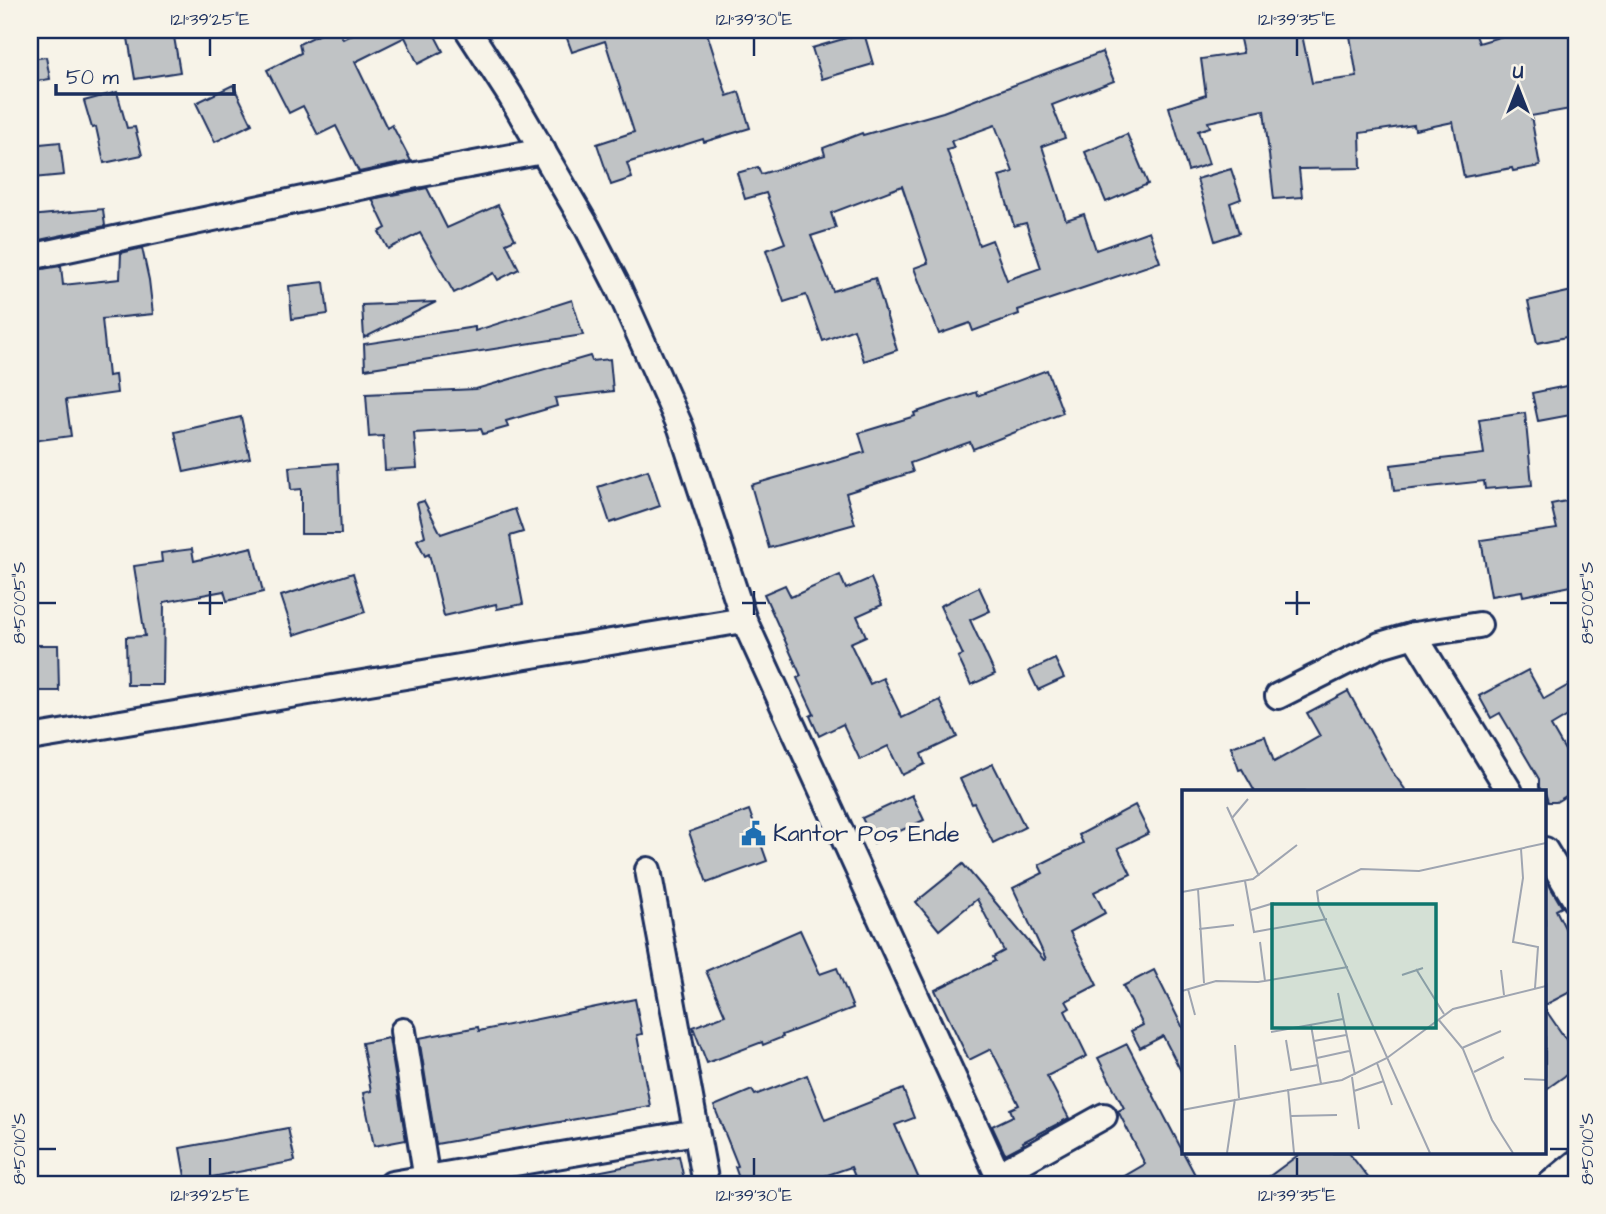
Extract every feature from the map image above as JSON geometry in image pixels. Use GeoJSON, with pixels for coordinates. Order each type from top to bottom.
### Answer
{"type":"FeatureCollection","features":[{"type":"Feature","properties":{"kind":"street"},"geometry":{"type":"LineString","coordinates":[[468,30],[543,151],[620,289],[681,428],[744,620],[1000,1180],[1104,1116]]}},
{"type":"Feature","properties":{"kind":"street"},"geometry":{"type":"LineString","coordinates":[[30,257],[416,175],[543,151]]}},
{"type":"Feature","properties":{"kind":"street"},"geometry":{"type":"LineString","coordinates":[[30,738],[744,620]]}},
{"type":"Feature","properties":{"kind":"street"},"geometry":{"type":"LineString","coordinates":[[1278,696],[1380,645],[1414,635],[1479,625]]}},
{"type":"Feature","properties":{"kind":"street"},"geometry":{"type":"LineString","coordinates":[[1414,635],[1509,790]]}},
{"type":"Feature","properties":{"kind":"street"},"geometry":{"type":"LineString","coordinates":[[1546,852],[1576,901]]}},
{"type":"Feature","properties":{"kind":"street"},"geometry":{"type":"LineString","coordinates":[[648,870],[706,1184]]}},
{"type":"Feature","properties":{"kind":"street"},"geometry":{"type":"LineString","coordinates":[[403,1031],[427,1180]]}},
{"type":"Feature","properties":{"kind":"street"},"geometry":{"type":"LineString","coordinates":[[392,1184],[696,1132]]}},
{"type":"Feature","properties":{"kind":"street"},"geometry":{"type":"LineString","coordinates":[[1550,1184],[1576,1163]]}},
{"type":"Feature","properties":{"kind":"building"},"geometry":{"type":"Polygon","coordinates":[[[328,30],[338,30],[343,39],[361,30],[432,30],[443,51],[418,64],[405,37],[355,62],[387,128],[392,125],[411,161],[359,172],[336,126],[318,135],[303,106],[289,113],[267,70],[301,53],[299,44],[328,30]]]}},
{"type":"Feature","properties":{"kind":"building"},"geometry":{"type":"Polygon","coordinates":[[[564,30],[706,30],[727,96],[739,92],[750,128],[704,142],[703,139],[627,163],[632,178],[611,185],[597,144],[634,132],[605,41],[572,52],[564,30]]]}},
{"type":"Feature","properties":{"kind":"building"},"geometry":{"type":"Polygon","coordinates":[[[1238,30],[1301,30],[1312,83],[1357,77],[1349,30],[1474,30],[1479,43],[1523,30],[1576,30],[1576,108],[1531,116],[1540,166],[1464,177],[1453,122],[1415,130],[1414,125],[1360,133],[1361,168],[1299,169],[1302,197],[1274,199],[1264,110],[1208,122],[1210,127],[1198,131],[1209,164],[1188,171],[1169,107],[1206,95],[1201,59],[1243,53],[1238,30]]]}},
{"type":"Feature","properties":{"kind":"building"},"geometry":{"type":"Polygon","coordinates":[[[173,31],[180,72],[135,79],[128,38],[173,31]]]}},
{"type":"Feature","properties":{"kind":"building"},"geometry":{"type":"Polygon","coordinates":[[[864,33],[873,64],[822,79],[812,48],[864,33]]]}},
{"type":"Feature","properties":{"kind":"building"},"geometry":{"type":"Polygon","coordinates":[[[1102,52],[1114,81],[1052,105],[1065,138],[1042,146],[1066,220],[1084,214],[1096,250],[1149,231],[1160,262],[1018,310],[1019,314],[973,331],[970,323],[939,334],[914,268],[928,263],[902,186],[831,213],[836,228],[811,236],[833,291],[875,278],[897,350],[864,361],[854,329],[823,341],[806,295],[784,302],[766,250],[785,243],[766,193],[745,199],[737,173],[758,167],[761,174],[825,155],[823,148],[862,133],[863,135],[943,112],[1102,52]],[[995,125],[951,141],[954,148],[947,150],[979,245],[992,240],[1007,280],[1041,268],[1026,223],[1014,226],[999,176],[1013,172],[995,125]]]}},
{"type":"Feature","properties":{"kind":"building"},"geometry":{"type":"Polygon","coordinates":[[[46,57],[50,79],[30,82],[30,59],[46,57]]]}},
{"type":"Feature","properties":{"kind":"building"},"geometry":{"type":"Polygon","coordinates":[[[233,85],[252,124],[215,142],[196,103],[233,85]]]}},
{"type":"Feature","properties":{"kind":"building"},"geometry":{"type":"Polygon","coordinates":[[[117,92],[127,128],[135,127],[142,155],[104,163],[96,127],[92,128],[84,101],[117,92]]]}},
{"type":"Feature","properties":{"kind":"building"},"geometry":{"type":"Polygon","coordinates":[[[1127,134],[1148,184],[1106,202],[1085,152],[1127,134]]]}},
{"type":"Feature","properties":{"kind":"building"},"geometry":{"type":"Polygon","coordinates":[[[60,142],[64,175],[33,178],[30,145],[60,142]]]}},
{"type":"Feature","properties":{"kind":"building"},"geometry":{"type":"Polygon","coordinates":[[[1231,169],[1241,199],[1230,203],[1239,233],[1215,241],[1197,179],[1231,169]]]}},
{"type":"Feature","properties":{"kind":"building"},"geometry":{"type":"Polygon","coordinates":[[[427,188],[447,228],[498,205],[515,239],[506,243],[519,269],[498,280],[494,273],[454,293],[420,233],[388,249],[379,232],[386,228],[372,199],[427,188]]]}},
{"type":"Feature","properties":{"kind":"building"},"geometry":{"type":"Polygon","coordinates":[[[103,209],[105,226],[30,242],[30,216],[103,209]]]}},
{"type":"Feature","properties":{"kind":"building"},"geometry":{"type":"Polygon","coordinates":[[[142,248],[153,314],[102,319],[108,376],[115,375],[117,393],[66,400],[71,436],[33,441],[30,416],[30,271],[61,266],[63,285],[120,279],[121,253],[142,248]]]}},
{"type":"Feature","properties":{"kind":"building"},"geometry":{"type":"Polygon","coordinates":[[[324,282],[328,314],[292,319],[289,286],[324,282]]]}},
{"type":"Feature","properties":{"kind":"building"},"geometry":{"type":"Polygon","coordinates":[[[1572,291],[1576,309],[1576,335],[1537,343],[1528,301],[1572,291]]]}},
{"type":"Feature","properties":{"kind":"building"},"geometry":{"type":"Polygon","coordinates":[[[572,300],[583,335],[365,369],[364,344],[475,327],[475,331],[572,300]]]}},
{"type":"Feature","properties":{"kind":"building"},"geometry":{"type":"Polygon","coordinates":[[[436,302],[364,338],[362,305],[436,302]]]}},
{"type":"Feature","properties":{"kind":"building"},"geometry":{"type":"Polygon","coordinates":[[[590,356],[592,361],[610,359],[613,391],[555,398],[557,406],[506,421],[508,427],[483,434],[481,429],[414,433],[417,468],[385,470],[383,436],[369,437],[366,394],[476,389],[590,356]]]}},
{"type":"Feature","properties":{"kind":"building"},"geometry":{"type":"Polygon","coordinates":[[[1047,370],[1063,413],[973,449],[970,442],[910,463],[913,472],[846,493],[855,524],[769,548],[751,485],[865,452],[859,433],[915,416],[914,413],[976,392],[977,396],[1047,370]]]}},
{"type":"Feature","properties":{"kind":"building"},"geometry":{"type":"Polygon","coordinates":[[[1576,384],[1576,414],[1538,421],[1532,393],[1576,384]]]}},
{"type":"Feature","properties":{"kind":"building"},"geometry":{"type":"Polygon","coordinates":[[[1525,413],[1532,485],[1485,489],[1484,481],[1394,491],[1391,465],[1484,454],[1479,420],[1525,413]]]}},
{"type":"Feature","properties":{"kind":"building"},"geometry":{"type":"Polygon","coordinates":[[[241,417],[250,458],[184,472],[175,432],[241,417]]]}},
{"type":"Feature","properties":{"kind":"building"},"geometry":{"type":"Polygon","coordinates":[[[338,463],[341,534],[301,534],[301,489],[291,490],[289,467],[338,463]]]}},
{"type":"Feature","properties":{"kind":"building"},"geometry":{"type":"Polygon","coordinates":[[[648,470],[660,506],[610,523],[598,487],[648,470]]]}},
{"type":"Feature","properties":{"kind":"building"},"geometry":{"type":"Polygon","coordinates":[[[1576,499],[1576,585],[1523,596],[1522,591],[1491,596],[1481,540],[1557,529],[1551,504],[1576,499]]]}},
{"type":"Feature","properties":{"kind":"building"},"geometry":{"type":"Polygon","coordinates":[[[424,501],[441,534],[515,509],[523,532],[510,536],[523,604],[497,609],[496,604],[444,616],[429,554],[425,556],[417,540],[425,536],[417,503],[424,501]]]}},
{"type":"Feature","properties":{"kind":"building"},"geometry":{"type":"Polygon","coordinates":[[[252,547],[263,592],[227,601],[224,591],[164,602],[163,685],[127,685],[126,637],[145,636],[134,566],[162,562],[161,553],[192,549],[194,561],[252,547]]]}},
{"type":"Feature","properties":{"kind":"building"},"geometry":{"type":"Polygon","coordinates":[[[353,573],[365,612],[294,635],[281,596],[353,573]]]}},
{"type":"Feature","properties":{"kind":"building"},"geometry":{"type":"Polygon","coordinates":[[[840,575],[846,589],[871,578],[882,605],[857,616],[866,636],[850,643],[870,684],[883,678],[902,718],[940,700],[957,737],[921,754],[925,764],[902,775],[888,746],[860,760],[843,724],[819,736],[810,716],[814,714],[797,678],[801,676],[764,594],[785,585],[791,597],[840,575]]]}},
{"type":"Feature","properties":{"kind":"building"},"geometry":{"type":"Polygon","coordinates":[[[979,587],[990,611],[970,620],[995,674],[971,685],[958,657],[963,655],[940,606],[979,587]]]}},
{"type":"Feature","properties":{"kind":"building"},"geometry":{"type":"Polygon","coordinates":[[[30,645],[58,645],[59,691],[30,691],[30,645]]]}},
{"type":"Feature","properties":{"kind":"building"},"geometry":{"type":"Polygon","coordinates":[[[1055,659],[1064,678],[1038,690],[1029,671],[1055,659]]]}},
{"type":"Feature","properties":{"kind":"building"},"geometry":{"type":"Polygon","coordinates":[[[1528,670],[1544,699],[1576,681],[1576,711],[1551,726],[1576,769],[1576,790],[1556,802],[1548,802],[1546,790],[1539,787],[1539,779],[1500,713],[1491,718],[1479,696],[1528,670]]]}},
{"type":"Feature","properties":{"kind":"building"},"geometry":{"type":"Polygon","coordinates":[[[1348,691],[1391,770],[1406,790],[1254,790],[1242,769],[1239,770],[1231,747],[1265,736],[1274,762],[1320,736],[1307,713],[1348,691]]]}},
{"type":"Feature","properties":{"kind":"building"},"geometry":{"type":"Polygon","coordinates":[[[993,764],[1025,827],[993,843],[960,779],[993,764]]]}},
{"type":"Feature","properties":{"kind":"building"},"geometry":{"type":"Polygon","coordinates":[[[912,795],[924,820],[874,843],[862,818],[912,795]]]}},
{"type":"Feature","properties":{"kind":"building"},"geometry":{"type":"Polygon","coordinates":[[[1135,805],[1149,833],[1118,848],[1131,874],[1094,892],[1105,913],[1070,932],[1097,985],[1066,1001],[1070,1008],[1065,1011],[1087,1056],[1047,1076],[1069,1118],[1005,1154],[992,1126],[1013,1116],[1010,1109],[1019,1105],[991,1049],[969,1060],[935,990],[995,961],[993,957],[1004,951],[977,899],[939,930],[916,902],[963,864],[1044,960],[1046,959],[1013,888],[1043,873],[1039,865],[1083,843],[1079,835],[1135,805]]]}},
{"type":"Feature","properties":{"kind":"building"},"geometry":{"type":"Polygon","coordinates":[[[749,810],[767,861],[707,883],[689,832],[749,810]]]}},
{"type":"Feature","properties":{"kind":"building"},"geometry":{"type":"Polygon","coordinates":[[[1546,880],[1562,907],[1556,910],[1576,950],[1576,989],[1546,1004],[1546,880]]]}},
{"type":"Feature","properties":{"kind":"building"},"geometry":{"type":"Polygon","coordinates":[[[800,930],[820,974],[837,968],[853,1008],[763,1045],[762,1042],[707,1063],[693,1027],[725,1015],[706,971],[800,930]]]}},
{"type":"Feature","properties":{"kind":"building"},"geometry":{"type":"Polygon","coordinates":[[[1154,970],[1182,1026],[1182,1073],[1163,1036],[1140,1048],[1131,1031],[1143,1025],[1123,986],[1154,970]]]}},
{"type":"Feature","properties":{"kind":"building"},"geometry":{"type":"Polygon","coordinates":[[[635,999],[642,1034],[637,1035],[650,1106],[436,1144],[419,1038],[478,1027],[479,1031],[635,999]]]}},
{"type":"Feature","properties":{"kind":"building"},"geometry":{"type":"Polygon","coordinates":[[[1546,1010],[1576,1054],[1576,1068],[1546,1089],[1546,1010]]]}},
{"type":"Feature","properties":{"kind":"building"},"geometry":{"type":"Polygon","coordinates":[[[389,1038],[406,1140],[374,1146],[363,1093],[371,1091],[362,1043],[389,1038]]]}},
{"type":"Feature","properties":{"kind":"building"},"geometry":{"type":"Polygon","coordinates":[[[1127,1044],[1200,1184],[1111,1184],[1145,1164],[1118,1111],[1124,1108],[1098,1058],[1127,1044]]]}},
{"type":"Feature","properties":{"kind":"building"},"geometry":{"type":"Polygon","coordinates":[[[807,1075],[825,1120],[903,1089],[914,1118],[895,1125],[919,1179],[906,1184],[858,1184],[851,1167],[801,1184],[741,1184],[735,1167],[738,1166],[714,1106],[752,1090],[755,1095],[807,1075]]]}},
{"type":"Feature","properties":{"kind":"building"},"geometry":{"type":"Polygon","coordinates":[[[288,1128],[295,1161],[186,1182],[180,1148],[288,1128]]]}},
{"type":"Feature","properties":{"kind":"building"},"geometry":{"type":"Polygon","coordinates":[[[1300,1154],[1350,1154],[1373,1184],[1259,1184],[1300,1154]]]}},
{"type":"Feature","properties":{"kind":"building"},"geometry":{"type":"Polygon","coordinates":[[[679,1156],[685,1184],[582,1184],[581,1175],[679,1156]]]}},
{"type":"Feature","properties":{"kind":"place","name":"Kantor Pos Ende"},"geometry":{"type":"Point","coordinates":[753,834]}}]}
